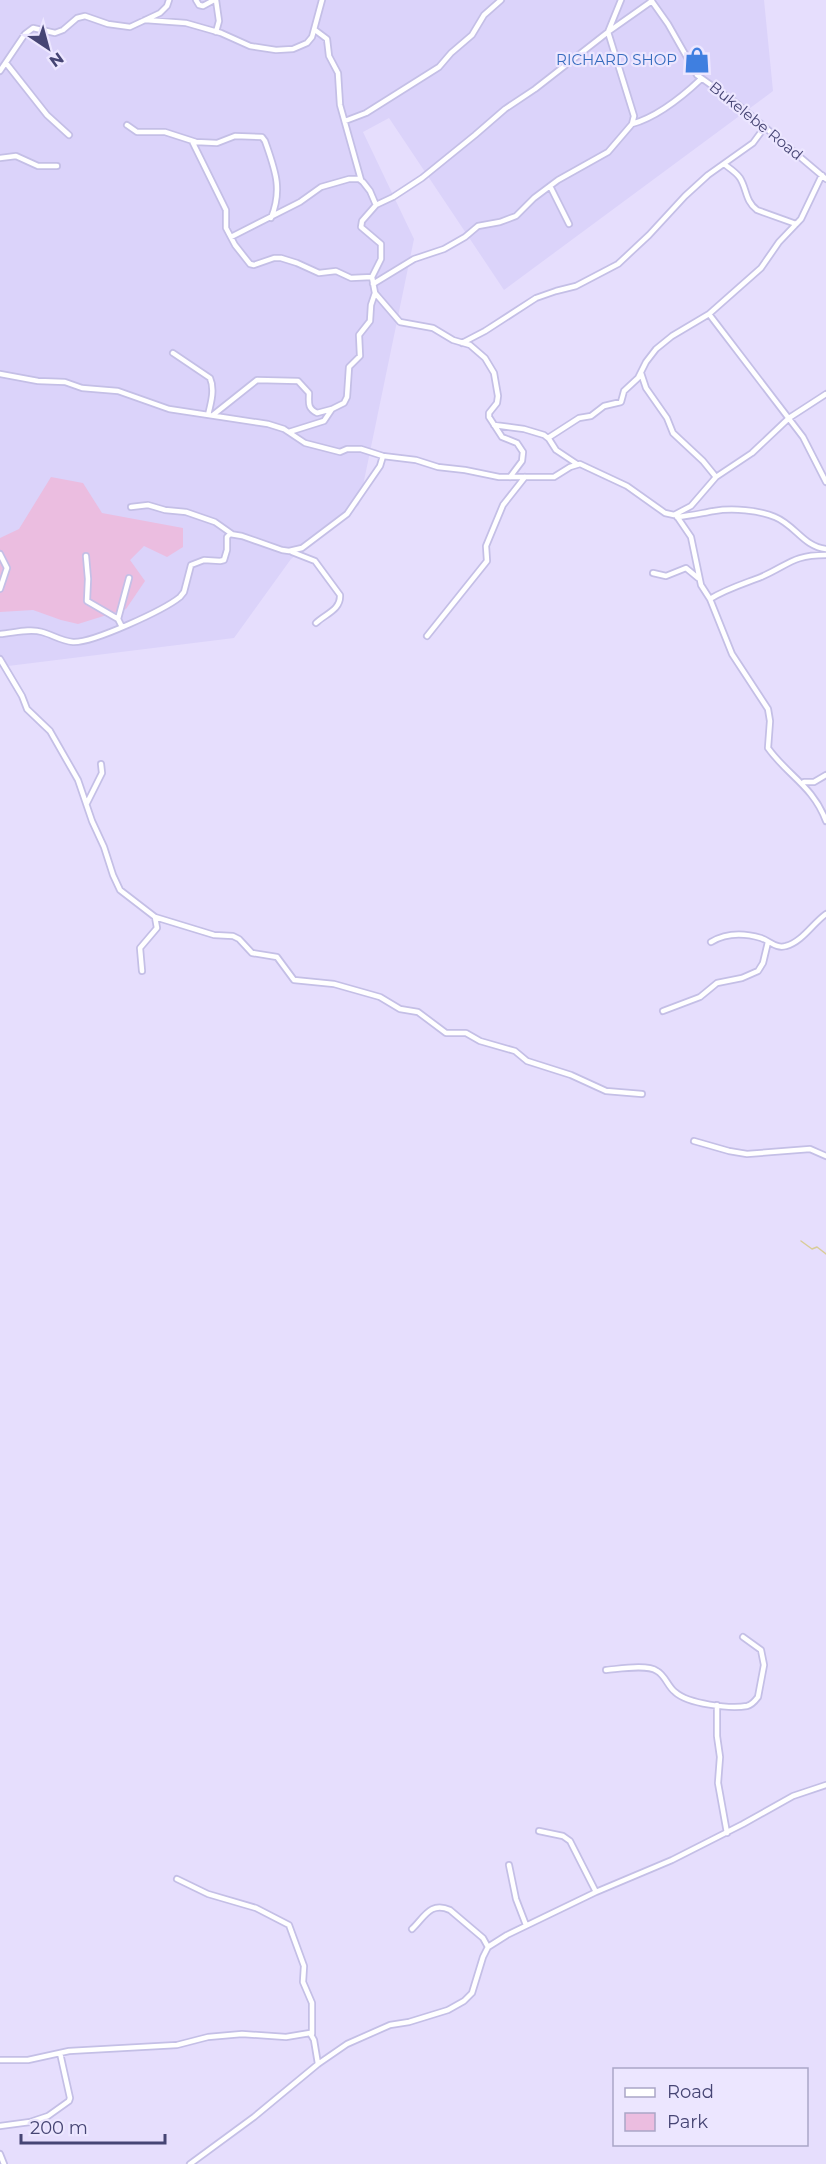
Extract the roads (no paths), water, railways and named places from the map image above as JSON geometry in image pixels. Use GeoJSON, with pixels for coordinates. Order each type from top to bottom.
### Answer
{"type":"FeatureCollection","features":[{"type":"Feature","properties":{"kind":"street"},"geometry":{"type":"LineString","coordinates":[[0,71],[25,34],[33,28],[55,33],[63,30],[77,18],[85,16],[126,28],[162,11],[169,0]]}},
{"type":"Feature","properties":{"kind":"street"},"geometry":{"type":"LineString","coordinates":[[196,0],[198,5],[203,6],[215,0],[219,21],[216,32]]}},
{"type":"Feature","properties":{"kind":"street"},"geometry":{"type":"LineString","coordinates":[[145,20],[186,23],[250,46],[296,49],[307,43],[315,30],[322,0]]}},
{"type":"Feature","properties":{"kind":"street"},"geometry":{"type":"LineString","coordinates":[[345,121],[366,113],[439,67],[450,53],[472,35],[484,15],[501,0]]}},
{"type":"Feature","properties":{"kind":"street"},"geometry":{"type":"LineString","coordinates":[[621,0],[608,32],[632,107],[634,116],[632,124]]}},
{"type":"Feature","properties":{"kind":"street"},"geometry":{"type":"LineString","coordinates":[[210,415],[249,385],[262,379],[298,381],[309,393],[308,403],[317,413],[344,403],[347,397],[350,367],[360,356],[359,336],[369,323],[375,293],[372,277],[381,259],[382,247],[375,238],[364,231],[361,225],[376,206],[422,178],[505,109],[652,1]]}},
{"type":"Feature","properties":{"kind":"street","name":"Bukelebe Road"},"geometry":{"type":"LineString","coordinates":[[652,1],[701,79],[735,102],[824,177]]}},
{"type":"Feature","properties":{"kind":"street"},"geometry":{"type":"LineString","coordinates":[[315,30],[327,39],[329,44],[329,56],[338,73],[339,100],[361,180],[370,191],[376,206]]}},
{"type":"Feature","properties":{"kind":"street"},"geometry":{"type":"LineString","coordinates":[[6,63],[47,115],[69,135]]}},
{"type":"Feature","properties":{"kind":"street"},"geometry":{"type":"LineString","coordinates":[[373,284],[414,259],[452,245],[478,226],[506,221],[516,216],[550,186],[608,152],[632,124],[656,113],[688,92],[701,79]]}},
{"type":"Feature","properties":{"kind":"street"},"geometry":{"type":"LineString","coordinates":[[127,125],[137,132],[165,132],[192,141],[217,143],[235,136],[254,135],[264,139],[278,190],[270,218]]}},
{"type":"Feature","properties":{"kind":"street"},"geometry":{"type":"LineString","coordinates":[[462,343],[536,298],[576,286],[617,265],[708,175],[753,143],[764,128]]}},
{"type":"Feature","properties":{"kind":"street"},"geometry":{"type":"LineString","coordinates":[[192,141],[226,210],[225,225],[237,248],[253,265],[281,258],[319,273],[336,271],[351,278],[372,277]]}},
{"type":"Feature","properties":{"kind":"street"},"geometry":{"type":"LineString","coordinates":[[0,158],[16,156],[38,166],[57,166]]}},
{"type":"Feature","properties":{"kind":"street"},"geometry":{"type":"LineString","coordinates":[[724,164],[741,179],[747,199],[752,206],[757,210],[796,224]]}},
{"type":"Feature","properties":{"kind":"street"},"geometry":{"type":"LineString","coordinates":[[548,438],[579,418],[591,416],[604,406],[620,403],[624,391],[635,382],[656,349],[672,336],[709,314],[760,268],[803,215],[824,177]]}},
{"type":"Feature","properties":{"kind":"street"},"geometry":{"type":"LineString","coordinates":[[231,237],[300,202],[321,186],[349,179],[361,180]]}},
{"type":"Feature","properties":{"kind":"street"},"geometry":{"type":"LineString","coordinates":[[550,186],[569,224]]}},
{"type":"Feature","properties":{"kind":"street"},"geometry":{"type":"LineString","coordinates":[[375,293],[400,322],[428,326],[472,347],[492,368],[497,388],[497,400],[489,414],[502,437],[517,443],[524,452],[522,461],[510,477]]}},
{"type":"Feature","properties":{"kind":"street"},"geometry":{"type":"LineString","coordinates":[[709,314],[803,437],[826,482]]}},
{"type":"Feature","properties":{"kind":"street"},"geometry":{"type":"LineString","coordinates":[[173,353],[210,378],[212,383],[210,415]]}},
{"type":"Feature","properties":{"kind":"street"},"geometry":{"type":"LineString","coordinates":[[641,373],[646,388],[667,418],[673,434],[716,477]]}},
{"type":"Feature","properties":{"kind":"street"},"geometry":{"type":"LineString","coordinates":[[0,374],[38,381],[65,382],[82,388],[118,391],[169,409],[268,424],[289,432],[312,445],[340,452],[347,449],[361,449],[383,456],[416,460],[443,468],[510,477],[554,477],[577,464]]}},
{"type":"Feature","properties":{"kind":"street"},"geometry":{"type":"LineString","coordinates":[[676,516],[696,502],[716,477],[752,453],[789,418],[826,394]]}},
{"type":"Feature","properties":{"kind":"street"},"geometry":{"type":"LineString","coordinates":[[289,432],[324,421],[332,409]]}},
{"type":"Feature","properties":{"kind":"street"},"geometry":{"type":"LineString","coordinates":[[494,425],[531,431],[548,438],[556,450],[577,464],[627,486],[665,513],[676,516],[697,515],[717,510],[768,515],[788,525],[813,547],[826,549]]}},
{"type":"Feature","properties":{"kind":"street"},"geometry":{"type":"LineString","coordinates":[[289,551],[302,548],[347,514],[380,466],[383,456]]}},
{"type":"Feature","properties":{"kind":"street"},"geometry":{"type":"LineString","coordinates":[[428,636],[487,561],[486,546],[503,505],[525,477]]}},
{"type":"Feature","properties":{"kind":"street"},"geometry":{"type":"LineString","coordinates":[[130,507],[147,505],[161,510],[186,512],[215,522],[232,534],[315,561],[340,595],[336,608],[316,623]]}},
{"type":"Feature","properties":{"kind":"street"},"geometry":{"type":"LineString","coordinates":[[676,516],[694,545],[700,580]]}},
{"type":"Feature","properties":{"kind":"street"},"geometry":{"type":"LineString","coordinates":[[0,634],[39,631],[62,640],[77,642],[122,627],[180,597],[184,592],[191,565],[204,560],[224,560],[227,537],[232,534]]}},
{"type":"Feature","properties":{"kind":"street"},"geometry":{"type":"LineString","coordinates":[[0,554],[8,568],[0,589]]}},
{"type":"Feature","properties":{"kind":"street"},"geometry":{"type":"LineString","coordinates":[[710,599],[737,584],[773,571],[796,558],[826,555]]}},
{"type":"Feature","properties":{"kind":"street"},"geometry":{"type":"LineString","coordinates":[[86,556],[87,601],[118,619],[122,627]]}},
{"type":"Feature","properties":{"kind":"street"},"geometry":{"type":"LineString","coordinates":[[653,573],[669,576],[686,568],[700,580],[732,654],[768,709],[770,721],[768,748],[818,802],[826,821]]}},
{"type":"Feature","properties":{"kind":"street"},"geometry":{"type":"LineString","coordinates":[[118,619],[129,578]]}},
{"type":"Feature","properties":{"kind":"street"},"geometry":{"type":"LineString","coordinates":[[0,659],[27,709],[50,731],[78,780],[119,887],[155,916],[214,935],[233,936],[252,953],[277,957],[294,980],[334,984],[380,997],[399,1009],[418,1012],[446,1033],[466,1033],[480,1041],[515,1051],[527,1061],[572,1076],[606,1091],[642,1094]]}},
{"type":"Feature","properties":{"kind":"street"},"geometry":{"type":"LineString","coordinates":[[87,803],[102,773],[101,764]]}},
{"type":"Feature","properties":{"kind":"street"},"geometry":{"type":"LineString","coordinates":[[801,782],[814,782],[826,775]]}},
{"type":"Feature","properties":{"kind":"street"},"geometry":{"type":"LineString","coordinates":[[711,942],[720,936],[731,934],[759,938],[780,947],[790,945],[826,914]]}},
{"type":"Feature","properties":{"kind":"street"},"geometry":{"type":"LineString","coordinates":[[142,970],[140,948],[157,927],[155,916]]}},
{"type":"Feature","properties":{"kind":"street"},"geometry":{"type":"LineString","coordinates":[[663,1011],[700,998],[717,983],[742,978],[758,971],[763,963],[768,942]]}},
{"type":"Feature","properties":{"kind":"street"},"geometry":{"type":"LineString","coordinates":[[694,1141],[747,1154],[810,1149],[826,1156]]}},
{"type":"Feature","properties":{"kind":"street"},"geometry":{"type":"LineString","coordinates":[[606,1670],[655,1669],[661,1673],[675,1693],[690,1701],[747,1706],[758,1697],[764,1665],[762,1654],[757,1646],[744,1637]]}},
{"type":"Feature","properties":{"kind":"street"},"geometry":{"type":"LineString","coordinates":[[717,1705],[720,1757],[717,1783],[727,1833]]}},
{"type":"Feature","properties":{"kind":"street"},"geometry":{"type":"LineString","coordinates":[[190,2164],[347,2044],[390,2025],[448,2010],[464,2001],[472,1993],[488,1947],[526,1925],[727,1833],[793,1796],[826,1785]]}},
{"type":"Feature","properties":{"kind":"street"},"geometry":{"type":"LineString","coordinates":[[539,1831],[563,1836],[570,1841],[596,1892]]}},
{"type":"Feature","properties":{"kind":"street"},"geometry":{"type":"LineString","coordinates":[[509,1865],[516,1899],[526,1925]]}},
{"type":"Feature","properties":{"kind":"street"},"geometry":{"type":"LineString","coordinates":[[177,1879],[208,1894],[256,1908],[289,1925],[304,1966],[303,1982],[312,2003],[312,2034],[318,2064]]}},
{"type":"Feature","properties":{"kind":"street"},"geometry":{"type":"LineString","coordinates":[[412,1929],[424,1914],[445,1908],[483,1938],[495,1943]]}},
{"type":"Feature","properties":{"kind":"street"},"geometry":{"type":"LineString","coordinates":[[483,1938],[488,1947]]}},
{"type":"Feature","properties":{"kind":"street"},"geometry":{"type":"LineString","coordinates":[[0,2060],[28,2060],[60,2052],[177,2045],[202,2037],[242,2034],[280,2037],[312,2034]]}},
{"type":"Feature","properties":{"kind":"street"},"geometry":{"type":"LineString","coordinates":[[0,2126],[30,2122],[48,2116],[69,2101],[60,2052]]}},
{"type":"Feature","properties":{"kind":"street"},"geometry":{"type":"LineString","coordinates":[[0,2154],[4,2164]]}},
{"type":"Feature","properties":{"kind":"street"},"geometry":{"type":"LineString","coordinates":[[200,2155],[201,2164]]}},
{"type":"Feature","properties":{"kind":"waterway"},"geometry":{"type":"LineString","coordinates":[[801,1241],[812,1249],[817,1247],[826,1254]]}},
{"type":"Feature","properties":{"kind":"place","name":"RICHARD SHOP"},"geometry":{"type":"Point","coordinates":[697,60]}}]}
